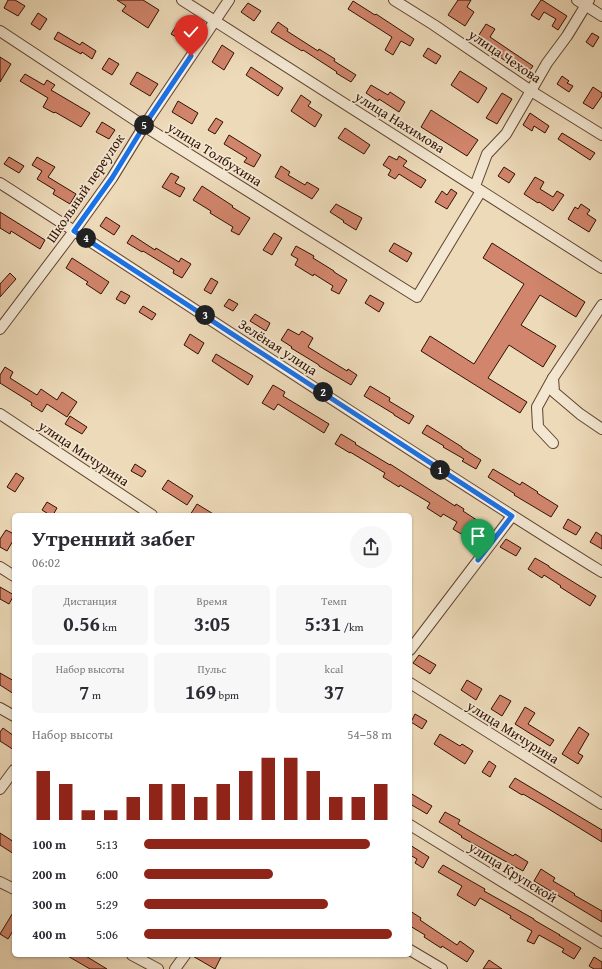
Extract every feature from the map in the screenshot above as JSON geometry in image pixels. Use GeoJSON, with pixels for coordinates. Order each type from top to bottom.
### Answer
{"type":"FeatureCollection","features":[{"type":"Feature","properties":{"kind":"street","name":"улица Нахимова"},"geometry":{"type":"LineString","coordinates":[[182,0],[602,268]]}},
{"type":"Feature","properties":{"kind":"street","name":"Школьный переулок"},"geometry":{"type":"LineString","coordinates":[[0,328],[74,231],[112,178],[144,126],[229,0]]}},
{"type":"Feature","properties":{"kind":"street","name":"улица Чехова"},"geometry":{"type":"LineString","coordinates":[[394,0],[440,29],[531,91],[602,135]]}},
{"type":"Feature","properties":{"kind":"street"},"geometry":{"type":"LineString","coordinates":[[478,188],[488,154],[506,134],[547,63],[567,36],[584,2],[602,16]]}},
{"type":"Feature","properties":{"kind":"street","name":"улица Толбухина"},"geometry":{"type":"LineString","coordinates":[[0,32],[144,126],[417,297],[478,188]]}},
{"type":"Feature","properties":{"kind":"street","name":"Зелёная улица"},"geometry":{"type":"LineString","coordinates":[[0,183],[512,516],[602,572]]}},
{"type":"Feature","properties":{"kind":"street"},"geometry":{"type":"LineString","coordinates":[[553,443],[538,427],[537,407],[552,378],[602,305]]}},
{"type":"Feature","properties":{"kind":"street"},"geometry":{"type":"LineString","coordinates":[[552,378],[554,392],[580,414],[602,428]]}},
{"type":"Feature","properties":{"kind":"street","name":"улица Мичурина"},"geometry":{"type":"LineString","coordinates":[[0,414],[149,513]]}},
{"type":"Feature","properties":{"kind":"street"},"geometry":{"type":"LineString","coordinates":[[412,647],[512,516]]}},
{"type":"Feature","properties":{"kind":"street"},"geometry":{"type":"LineString","coordinates":[[0,567],[12,575]]}},
{"type":"Feature","properties":{"kind":"street","name":"улица Мичурина"},"geometry":{"type":"LineString","coordinates":[[412,684],[602,804]]}},
{"type":"Feature","properties":{"kind":"street"},"geometry":{"type":"LineString","coordinates":[[0,708],[12,715]]}},
{"type":"Feature","properties":{"kind":"street"},"geometry":{"type":"LineString","coordinates":[[0,789],[12,773]]}},
{"type":"Feature","properties":{"kind":"street","name":"улица Крупской"},"geometry":{"type":"LineString","coordinates":[[412,826],[602,943]]}},
{"type":"Feature","properties":{"kind":"street"},"geometry":{"type":"LineString","coordinates":[[0,882],[12,888]]}},
{"type":"Feature","properties":{"kind":"street"},"geometry":{"type":"LineString","coordinates":[[412,951],[442,969]]}},
{"type":"Feature","properties":{"kind":"street"},"geometry":{"type":"LineString","coordinates":[[136,957],[158,969]]}},
{"type":"Feature","properties":{"kind":"street"},"geometry":{"type":"LineString","coordinates":[[176,969],[184,957]]}},
{"type":"Feature","properties":{"kind":"building"},"geometry":{"type":"Polygon","coordinates":[[[8,0],[15,0],[25,6],[18,16],[4,8],[8,0]]]}},
{"type":"Feature","properties":{"kind":"building"},"geometry":{"type":"Polygon","coordinates":[[[117,0],[143,0],[159,10],[148,28],[122,11],[126,6],[117,0]]]}},
{"type":"Feature","properties":{"kind":"building"},"geometry":{"type":"Polygon","coordinates":[[[458,0],[471,0],[467,7],[474,12],[465,26],[448,15],[458,0]]]}},
{"type":"Feature","properties":{"kind":"building"},"geometry":{"type":"Polygon","coordinates":[[[541,0],[567,16],[558,30],[552,26],[556,19],[544,12],[539,20],[531,15],[541,0]]]}},
{"type":"Feature","properties":{"kind":"building"},"geometry":{"type":"Polygon","coordinates":[[[353,1],[414,39],[410,46],[401,41],[393,55],[385,50],[392,37],[348,9],[353,1]]]}},
{"type":"Feature","properties":{"kind":"building"},"geometry":{"type":"Polygon","coordinates":[[[248,3],[261,11],[254,21],[241,12],[248,3]]]}},
{"type":"Feature","properties":{"kind":"building"},"geometry":{"type":"Polygon","coordinates":[[[38,13],[47,19],[40,30],[31,24],[38,13]]]}},
{"type":"Feature","properties":{"kind":"building"},"geometry":{"type":"Polygon","coordinates":[[[278,22],[288,29],[287,31],[318,51],[319,49],[335,59],[334,61],[356,75],[351,82],[303,50],[302,51],[271,32],[278,22]]]}},
{"type":"Feature","properties":{"kind":"building"},"geometry":{"type":"Polygon","coordinates":[[[178,23],[192,32],[185,42],[171,34],[178,23]]]}},
{"type":"Feature","properties":{"kind":"building"},"geometry":{"type":"Polygon","coordinates":[[[486,24],[495,29],[490,37],[533,66],[528,73],[509,61],[508,63],[500,57],[502,55],[477,38],[486,24]]]}},
{"type":"Feature","properties":{"kind":"building"},"geometry":{"type":"Polygon","coordinates":[[[58,32],[80,45],[82,42],[96,51],[92,59],[82,52],[81,54],[54,39],[58,32]]]}},
{"type":"Feature","properties":{"kind":"building"},"geometry":{"type":"Polygon","coordinates":[[[592,33],[599,37],[593,47],[586,42],[592,33]]]}},
{"type":"Feature","properties":{"kind":"building"},"geometry":{"type":"Polygon","coordinates":[[[222,45],[234,53],[224,70],[212,62],[222,45]]]}},
{"type":"Feature","properties":{"kind":"building"},"geometry":{"type":"Polygon","coordinates":[[[428,48],[441,56],[436,64],[423,56],[428,48]]]}},
{"type":"Feature","properties":{"kind":"building"},"geometry":{"type":"Polygon","coordinates":[[[0,57],[11,64],[0,82],[0,57]]]}},
{"type":"Feature","properties":{"kind":"building"},"geometry":{"type":"Polygon","coordinates":[[[109,58],[119,64],[112,75],[102,69],[109,58]]]}},
{"type":"Feature","properties":{"kind":"building"},"geometry":{"type":"Polygon","coordinates":[[[251,67],[283,88],[278,96],[246,75],[251,67]]]}},
{"type":"Feature","properties":{"kind":"building"},"geometry":{"type":"Polygon","coordinates":[[[460,71],[487,88],[478,103],[451,85],[460,71]]]}},
{"type":"Feature","properties":{"kind":"building"},"geometry":{"type":"Polygon","coordinates":[[[137,72],[158,84],[150,96],[130,84],[137,72]]]}},
{"type":"Feature","properties":{"kind":"building"},"geometry":{"type":"Polygon","coordinates":[[[25,74],[44,85],[47,80],[55,85],[51,90],[90,113],[81,127],[43,107],[48,98],[20,81],[25,74]]]}},
{"type":"Feature","properties":{"kind":"building"},"geometry":{"type":"Polygon","coordinates":[[[562,76],[569,81],[567,83],[573,86],[569,92],[557,84],[562,76]]]}},
{"type":"Feature","properties":{"kind":"building"},"geometry":{"type":"Polygon","coordinates":[[[371,85],[388,95],[390,92],[405,102],[399,112],[379,99],[378,101],[366,93],[371,85]]]}},
{"type":"Feature","properties":{"kind":"building"},"geometry":{"type":"Polygon","coordinates":[[[593,87],[602,93],[602,96],[593,109],[583,103],[593,87]]]}},
{"type":"Feature","properties":{"kind":"building"},"geometry":{"type":"Polygon","coordinates":[[[502,93],[512,99],[497,124],[486,118],[502,93]]]}},
{"type":"Feature","properties":{"kind":"building"},"geometry":{"type":"Polygon","coordinates":[[[301,95],[311,102],[308,106],[322,115],[315,127],[291,111],[301,95]]]}},
{"type":"Feature","properties":{"kind":"building"},"geometry":{"type":"Polygon","coordinates":[[[178,101],[198,113],[192,124],[172,112],[178,101]]]}},
{"type":"Feature","properties":{"kind":"building"},"geometry":{"type":"Polygon","coordinates":[[[431,110],[478,140],[467,156],[421,127],[431,110]]]}},
{"type":"Feature","properties":{"kind":"building"},"geometry":{"type":"Polygon","coordinates":[[[530,113],[549,126],[545,133],[534,126],[532,131],[523,125],[530,113]]]}},
{"type":"Feature","properties":{"kind":"building"},"geometry":{"type":"Polygon","coordinates":[[[216,118],[223,122],[215,134],[208,130],[216,118]]]}},
{"type":"Feature","properties":{"kind":"building"},"geometry":{"type":"Polygon","coordinates":[[[102,122],[115,130],[109,139],[96,132],[102,122]]]}},
{"type":"Feature","properties":{"kind":"building"},"geometry":{"type":"Polygon","coordinates":[[[345,128],[370,145],[364,154],[338,138],[345,128]]]}},
{"type":"Feature","properties":{"kind":"building"},"geometry":{"type":"Polygon","coordinates":[[[562,133],[595,153],[590,160],[558,139],[562,133]]]}},
{"type":"Feature","properties":{"kind":"building"},"geometry":{"type":"Polygon","coordinates":[[[229,135],[261,155],[254,167],[244,162],[247,158],[224,144],[229,135]]]}},
{"type":"Feature","properties":{"kind":"building"},"geometry":{"type":"Polygon","coordinates":[[[389,156],[397,160],[399,156],[407,161],[403,166],[426,180],[421,188],[399,174],[395,179],[388,175],[391,170],[383,165],[389,156]]]}},
{"type":"Feature","properties":{"kind":"building"},"geometry":{"type":"Polygon","coordinates":[[[9,157],[24,166],[19,173],[4,164],[9,157]]]}},
{"type":"Feature","properties":{"kind":"building"},"geometry":{"type":"Polygon","coordinates":[[[37,157],[55,167],[48,177],[76,194],[70,204],[53,194],[55,190],[37,179],[42,171],[32,165],[37,157]]]}},
{"type":"Feature","properties":{"kind":"building"},"geometry":{"type":"Polygon","coordinates":[[[281,166],[290,172],[288,175],[305,185],[307,182],[319,189],[312,199],[275,177],[281,166]]]}},
{"type":"Feature","properties":{"kind":"building"},"geometry":{"type":"Polygon","coordinates":[[[504,167],[515,174],[509,183],[498,176],[504,167]]]}},
{"type":"Feature","properties":{"kind":"building"},"geometry":{"type":"Polygon","coordinates":[[[171,173],[179,177],[175,183],[185,188],[180,197],[162,187],[171,173]]]}},
{"type":"Feature","properties":{"kind":"building"},"geometry":{"type":"Polygon","coordinates":[[[535,177],[544,182],[540,189],[553,197],[557,191],[564,195],[553,211],[524,194],[535,177]]]}},
{"type":"Feature","properties":{"kind":"building"},"geometry":{"type":"Polygon","coordinates":[[[202,186],[250,218],[239,235],[231,231],[233,227],[210,213],[211,211],[193,200],[202,186]]]}},
{"type":"Feature","properties":{"kind":"building"},"geometry":{"type":"Polygon","coordinates":[[[451,189],[457,193],[447,209],[435,202],[442,191],[447,195],[451,189]]]}},
{"type":"Feature","properties":{"kind":"building"},"geometry":{"type":"Polygon","coordinates":[[[336,204],[362,218],[356,230],[330,212],[336,204]]]}},
{"type":"Feature","properties":{"kind":"building"},"geometry":{"type":"Polygon","coordinates":[[[581,204],[590,210],[587,214],[596,220],[589,232],[568,219],[575,207],[578,209],[581,204]]]}},
{"type":"Feature","properties":{"kind":"building"},"geometry":{"type":"Polygon","coordinates":[[[0,212],[45,240],[40,249],[11,231],[10,234],[0,228],[0,212]]]}},
{"type":"Feature","properties":{"kind":"building"},"geometry":{"type":"Polygon","coordinates":[[[106,217],[120,226],[114,235],[100,226],[106,217]]]}},
{"type":"Feature","properties":{"kind":"building"},"geometry":{"type":"Polygon","coordinates":[[[274,233],[282,238],[272,255],[263,250],[274,233]]]}},
{"type":"Feature","properties":{"kind":"building"},"geometry":{"type":"Polygon","coordinates":[[[132,235],[155,250],[156,248],[179,262],[181,258],[191,264],[182,278],[173,273],[174,270],[127,243],[132,235]]]}},
{"type":"Feature","properties":{"kind":"building"},"geometry":{"type":"Polygon","coordinates":[[[394,243],[412,253],[407,262],[389,251],[394,243]]]}},
{"type":"Feature","properties":{"kind":"building"},"geometry":{"type":"Polygon","coordinates":[[[492,243],[585,302],[576,317],[540,295],[521,325],[556,346],[543,367],[509,345],[488,378],[527,402],[520,413],[421,351],[430,336],[474,364],[524,284],[483,258],[492,243]]]}},
{"type":"Feature","properties":{"kind":"building"},"geometry":{"type":"Polygon","coordinates":[[[296,246],[314,256],[313,258],[347,280],[339,294],[331,290],[333,286],[314,274],[313,276],[295,265],[298,259],[291,255],[296,246]]]}},
{"type":"Feature","properties":{"kind":"building"},"geometry":{"type":"Polygon","coordinates":[[[72,258],[109,282],[101,294],[86,284],[88,282],[66,268],[72,258]]]}},
{"type":"Feature","properties":{"kind":"building"},"geometry":{"type":"Polygon","coordinates":[[[10,273],[16,279],[0,297],[0,284],[10,273]]]}},
{"type":"Feature","properties":{"kind":"building"},"geometry":{"type":"Polygon","coordinates":[[[211,278],[218,282],[211,294],[204,290],[211,278]]]}},
{"type":"Feature","properties":{"kind":"building"},"geometry":{"type":"Polygon","coordinates":[[[121,291],[130,296],[125,304],[116,299],[121,291]]]}},
{"type":"Feature","properties":{"kind":"building"},"geometry":{"type":"Polygon","coordinates":[[[370,295],[384,303],[379,312],[365,303],[370,295]]]}},
{"type":"Feature","properties":{"kind":"building"},"geometry":{"type":"Polygon","coordinates":[[[229,299],[238,304],[233,311],[224,306],[229,299]]]}},
{"type":"Feature","properties":{"kind":"building"},"geometry":{"type":"Polygon","coordinates":[[[143,306],[156,314],[152,320],[139,312],[143,306]]]}},
{"type":"Feature","properties":{"kind":"building"},"geometry":{"type":"Polygon","coordinates":[[[255,314],[270,323],[266,331],[250,321],[255,314]]]}},
{"type":"Feature","properties":{"kind":"building"},"geometry":{"type":"Polygon","coordinates":[[[288,329],[299,335],[302,331],[313,338],[308,347],[347,371],[348,369],[357,375],[351,385],[291,348],[292,347],[281,340],[288,329]]]}},
{"type":"Feature","properties":{"kind":"building"},"geometry":{"type":"Polygon","coordinates":[[[190,334],[204,343],[198,354],[184,345],[190,334]]]}},
{"type":"Feature","properties":{"kind":"building"},"geometry":{"type":"Polygon","coordinates":[[[216,354],[253,376],[248,385],[212,361],[216,354]]]}},
{"type":"Feature","properties":{"kind":"building"},"geometry":{"type":"Polygon","coordinates":[[[5,367],[13,372],[10,378],[37,395],[41,389],[57,400],[62,392],[77,402],[67,417],[47,404],[42,412],[31,405],[32,403],[0,383],[0,375],[5,367]]]}},
{"type":"Feature","properties":{"kind":"building"},"geometry":{"type":"Polygon","coordinates":[[[273,385],[285,392],[283,396],[329,424],[324,433],[278,404],[274,410],[262,403],[273,385]]]}},
{"type":"Feature","properties":{"kind":"building"},"geometry":{"type":"Polygon","coordinates":[[[370,386],[390,398],[389,401],[414,416],[409,424],[364,396],[370,386]]]}},
{"type":"Feature","properties":{"kind":"building"},"geometry":{"type":"Polygon","coordinates":[[[70,416],[87,427],[82,434],[65,424],[70,416]]]}},
{"type":"Feature","properties":{"kind":"building"},"geometry":{"type":"Polygon","coordinates":[[[427,425],[481,460],[476,469],[462,461],[464,459],[422,433],[427,425]]]}},
{"type":"Feature","properties":{"kind":"building"},"geometry":{"type":"Polygon","coordinates":[[[341,434],[455,506],[456,504],[464,509],[463,511],[492,530],[486,539],[466,527],[461,534],[453,529],[457,522],[443,514],[441,517],[427,508],[430,503],[400,485],[399,487],[383,477],[385,473],[335,444],[341,434]]]}},
{"type":"Feature","properties":{"kind":"building"},"geometry":{"type":"Polygon","coordinates":[[[135,464],[146,471],[142,477],[131,471],[135,464]]]}},
{"type":"Feature","properties":{"kind":"building"},"geometry":{"type":"Polygon","coordinates":[[[493,469],[520,485],[522,482],[558,506],[551,517],[514,495],[515,494],[488,477],[493,469]]]}},
{"type":"Feature","properties":{"kind":"building"},"geometry":{"type":"Polygon","coordinates":[[[16,473],[24,478],[15,492],[7,487],[16,473]]]}},
{"type":"Feature","properties":{"kind":"building"},"geometry":{"type":"Polygon","coordinates":[[[168,480],[193,496],[187,505],[162,489],[168,480]]]}},
{"type":"Feature","properties":{"kind":"building"},"geometry":{"type":"Polygon","coordinates":[[[47,502],[57,508],[54,513],[47,513],[42,510],[47,502]]]}},
{"type":"Feature","properties":{"kind":"building"},"geometry":{"type":"Polygon","coordinates":[[[197,504],[212,513],[191,513],[197,504]]]}},
{"type":"Feature","properties":{"kind":"building"},"geometry":{"type":"Polygon","coordinates":[[[568,519],[581,527],[576,535],[563,528],[568,519]]]}},
{"type":"Feature","properties":{"kind":"building"},"geometry":{"type":"Polygon","coordinates":[[[6,530],[12,533],[12,542],[7,551],[0,547],[0,539],[6,530]]]}},
{"type":"Feature","properties":{"kind":"building"},"geometry":{"type":"Polygon","coordinates":[[[596,532],[602,536],[602,549],[590,542],[596,532]]]}},
{"type":"Feature","properties":{"kind":"building"},"geometry":{"type":"Polygon","coordinates":[[[506,539],[521,548],[516,556],[500,547],[506,539]]]}},
{"type":"Feature","properties":{"kind":"building"},"geometry":{"type":"Polygon","coordinates":[[[535,558],[596,596],[590,606],[544,575],[542,578],[528,569],[535,558]]]}},
{"type":"Feature","properties":{"kind":"building"},"geometry":{"type":"Polygon","coordinates":[[[0,587],[12,594],[12,599],[9,604],[0,599],[0,587]]]}},
{"type":"Feature","properties":{"kind":"building"},"geometry":{"type":"Polygon","coordinates":[[[419,655],[436,665],[430,674],[413,663],[419,655]]]}},
{"type":"Feature","properties":{"kind":"building"},"geometry":{"type":"Polygon","coordinates":[[[0,673],[12,680],[12,693],[0,685],[0,673]]]}},
{"type":"Feature","properties":{"kind":"building"},"geometry":{"type":"Polygon","coordinates":[[[467,680],[482,689],[476,700],[461,690],[467,680]]]}},
{"type":"Feature","properties":{"kind":"building"},"geometry":{"type":"Polygon","coordinates":[[[500,695],[511,701],[502,716],[491,709],[500,695]]]}},
{"type":"Feature","properties":{"kind":"building"},"geometry":{"type":"Polygon","coordinates":[[[525,707],[535,713],[528,724],[554,740],[550,746],[515,724],[525,707]]]}},
{"type":"Feature","properties":{"kind":"building"},"geometry":{"type":"Polygon","coordinates":[[[415,714],[427,721],[422,729],[412,723],[415,714]]]}},
{"type":"Feature","properties":{"kind":"building"},"geometry":{"type":"Polygon","coordinates":[[[579,727],[589,734],[578,753],[583,756],[578,764],[562,754],[579,727]]]}},
{"type":"Feature","properties":{"kind":"building"},"geometry":{"type":"Polygon","coordinates":[[[3,728],[12,735],[12,749],[0,741],[0,732],[3,728]]]}},
{"type":"Feature","properties":{"kind":"building"},"geometry":{"type":"Polygon","coordinates":[[[440,734],[460,746],[462,744],[473,751],[465,764],[434,744],[440,734]]]}},
{"type":"Feature","properties":{"kind":"building"},"geometry":{"type":"Polygon","coordinates":[[[489,761],[496,766],[490,777],[482,772],[489,761]]]}},
{"type":"Feature","properties":{"kind":"building"},"geometry":{"type":"Polygon","coordinates":[[[515,778],[602,830],[602,842],[547,808],[509,787],[515,778]]]}},
{"type":"Feature","properties":{"kind":"building"},"geometry":{"type":"Polygon","coordinates":[[[412,794],[432,806],[427,814],[412,805],[412,794]]]}},
{"type":"Feature","properties":{"kind":"building"},"geometry":{"type":"Polygon","coordinates":[[[445,812],[460,820],[458,824],[513,856],[515,854],[528,862],[523,871],[461,837],[462,836],[439,822],[445,812]]]}},
{"type":"Feature","properties":{"kind":"building"},"geometry":{"type":"Polygon","coordinates":[[[0,833],[12,841],[12,853],[0,845],[0,833]]]}},
{"type":"Feature","properties":{"kind":"building"},"geometry":{"type":"Polygon","coordinates":[[[412,846],[429,857],[423,868],[415,863],[417,859],[412,856],[412,846]]]}},
{"type":"Feature","properties":{"kind":"building"},"geometry":{"type":"Polygon","coordinates":[[[443,865],[581,948],[574,959],[562,952],[564,949],[539,935],[534,944],[527,941],[532,931],[510,918],[511,916],[480,898],[475,906],[457,895],[462,886],[438,872],[443,865]]]}},
{"type":"Feature","properties":{"kind":"building"},"geometry":{"type":"Polygon","coordinates":[[[541,869],[555,878],[553,881],[602,911],[602,922],[534,881],[541,869]]]}},
{"type":"Feature","properties":{"kind":"building"},"geometry":{"type":"Polygon","coordinates":[[[412,912],[421,918],[420,920],[457,945],[460,941],[474,951],[467,962],[442,946],[441,948],[424,937],[425,935],[412,927],[412,912]]]}},
{"type":"Feature","properties":{"kind":"building"},"geometry":{"type":"Polygon","coordinates":[[[12,914],[12,932],[8,939],[0,934],[12,914]]]}},
{"type":"Feature","properties":{"kind":"building"},"geometry":{"type":"Polygon","coordinates":[[[69,957],[87,957],[107,969],[90,969],[69,957]]]}},
{"type":"Feature","properties":{"kind":"building"},"geometry":{"type":"Polygon","coordinates":[[[194,957],[221,957],[215,969],[194,957]]]}},
{"type":"Feature","properties":{"kind":"building"},"geometry":{"type":"Polygon","coordinates":[[[594,957],[602,962],[602,969],[594,969],[589,966],[594,957]]]}},
{"type":"Feature","properties":{"kind":"building"},"geometry":{"type":"Polygon","coordinates":[[[489,960],[502,969],[483,969],[489,960]]]}},
{"type":"Feature","properties":{"kind":"route"},"geometry":{"type":"LineString","coordinates":[[191,56],[144,126],[112,178],[74,231],[512,516],[478,560]]}}]}
